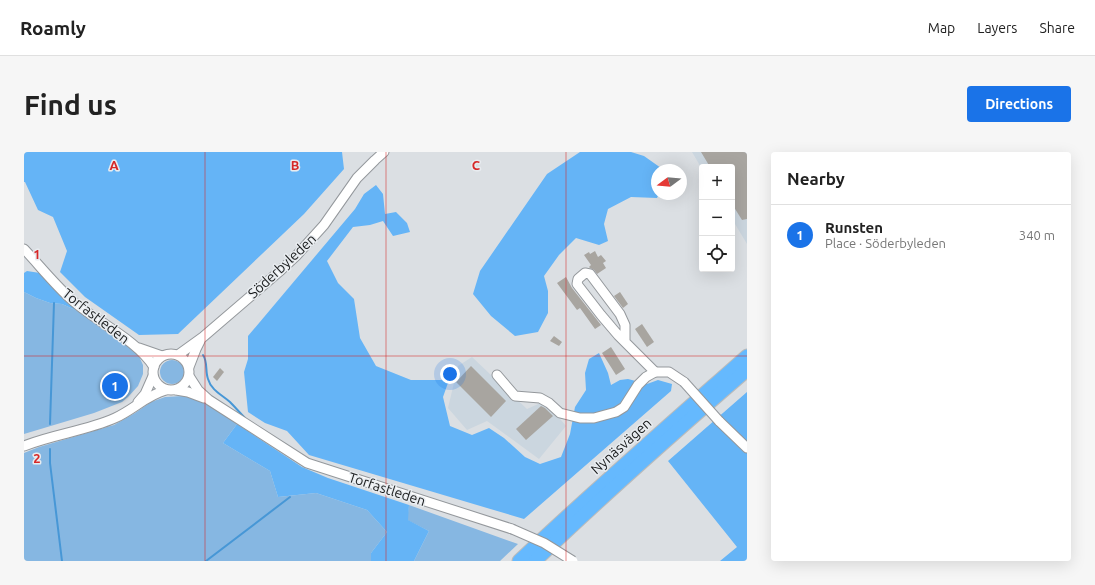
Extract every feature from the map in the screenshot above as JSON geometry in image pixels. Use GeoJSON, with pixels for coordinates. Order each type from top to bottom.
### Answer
{"type":"FeatureCollection","features":[{"type":"Feature","properties":{"kind":"highway","name":"Nynäsvägen"},"geometry":{"type":"LineString","coordinates":[[519,561],[647,443],[747,356]]}},
{"type":"Feature","properties":{"kind":"highway","name":"Nynäsvägen"},"geometry":{"type":"LineString","coordinates":[[535,561],[681,427],[744,374]]}},
{"type":"Feature","properties":{"kind":"street","name":"Söderbyleden"},"geometry":{"type":"LineString","coordinates":[[178,355],[203,337],[296,256],[324,224],[357,178],[384,152]]}},
{"type":"Feature","properties":{"kind":"street","name":"Torfastleden"},"geometry":{"type":"LineString","coordinates":[[26,254],[73,300],[136,346],[149,360],[153,371]]}},
{"type":"Feature","properties":{"kind":"street"},"geometry":{"type":"LineString","coordinates":[[625,341],[625,324],[620,314],[590,274],[585,273],[578,278],[577,284],[601,315],[625,341],[655,372]]}},
{"type":"Feature","properties":{"kind":"street","name":"Söderbyleden"},"geometry":{"type":"LineString","coordinates":[[189,371],[196,349],[203,337]]}},
{"type":"Feature","properties":{"kind":"street","name":"Torfastleden"},"geometry":{"type":"LineString","coordinates":[[136,346],[162,356]]}},
{"type":"Feature","properties":{"kind":"street"},"geometry":{"type":"LineString","coordinates":[[24,446],[106,422],[120,416],[134,408],[159,392],[176,390],[183,386],[188,380],[189,371],[187,362],[178,355],[173,354],[167,354],[158,359],[145,394],[134,408]]}},
{"type":"Feature","properties":{"kind":"street"},"geometry":{"type":"LineString","coordinates":[[153,371],[158,384],[166,390]]}},
{"type":"Feature","properties":{"kind":"street","name":"Torfastleden"},"geometry":{"type":"LineString","coordinates":[[189,371],[198,390],[210,400],[307,463],[512,529],[544,543],[572,561]]}},
{"type":"Feature","properties":{"kind":"street"},"geometry":{"type":"LineString","coordinates":[[497,375],[516,396],[540,398],[549,403],[560,413],[580,418],[594,418],[616,412],[624,407],[638,385],[646,377],[655,372],[669,372],[684,382],[719,421],[747,448]]}},
{"type":"Feature","properties":{"kind":"street","name":"Torfastleden"},"geometry":{"type":"LineString","coordinates":[[176,390],[188,392],[210,400]]}},
{"type":"Feature","properties":{"kind":"shaded area"},"geometry":{"type":"Polygon","coordinates":[[[24,152],[342,152],[344,169],[304,214],[178,334],[139,335],[85,297],[60,272],[67,251],[53,217],[38,210],[24,182],[24,152]]]}},
{"type":"Feature","properties":{"kind":"shaded area"},"geometry":{"type":"Polygon","coordinates":[[[580,152],[631,152],[644,156],[655,164],[651,164],[651,198],[631,197],[608,209],[604,224],[608,241],[599,245],[576,238],[559,255],[544,276],[548,291],[548,313],[538,332],[515,336],[491,316],[473,294],[480,271],[547,174],[580,152]]]}},
{"type":"Feature","properties":{"kind":"shaded area"},"geometry":{"type":"Polygon","coordinates":[[[692,152],[747,152],[747,244],[735,224],[735,164],[699,164],[692,152]]]}},
{"type":"Feature","properties":{"kind":"shaded area"},"geometry":{"type":"Polygon","coordinates":[[[376,185],[383,194],[385,214],[396,212],[407,223],[410,232],[393,236],[383,221],[370,225],[353,227],[327,261],[338,283],[354,299],[360,338],[376,366],[411,380],[449,380],[443,397],[450,426],[472,435],[489,428],[504,438],[525,457],[540,464],[561,457],[570,434],[575,407],[586,390],[585,373],[589,359],[599,353],[608,373],[611,385],[620,380],[628,379],[647,384],[658,380],[672,384],[671,391],[524,519],[309,455],[287,431],[265,423],[248,412],[244,372],[248,359],[248,336],[355,209],[364,194],[376,185]]]}},
{"type":"Feature","properties":{"kind":"shaded area"},"geometry":{"type":"Polygon","coordinates":[[[27,271],[40,273],[82,313],[62,304],[50,303],[24,292],[24,273],[27,271]]]}},
{"type":"Feature","properties":{"kind":"shaded area"},"geometry":{"type":"Polygon","coordinates":[[[24,292],[50,303],[62,304],[82,313],[138,354],[143,365],[143,374],[138,386],[128,397],[122,402],[94,413],[24,434],[24,292]]]}},
{"type":"Feature","properties":{"kind":"shaded area"},"geometry":{"type":"Polygon","coordinates":[[[472,357],[527,409],[545,401],[566,426],[539,459],[487,421],[467,430],[448,408],[458,366],[472,357]]]}},
{"type":"Feature","properties":{"kind":"shaded area"},"geometry":{"type":"Polygon","coordinates":[[[172,360],[180,364],[184,372],[180,380],[172,384],[164,380],[160,372],[164,364],[172,360]]]}},
{"type":"Feature","properties":{"kind":"shaded area"},"geometry":{"type":"Polygon","coordinates":[[[747,392],[747,561],[720,561],[737,547],[668,461],[747,392]]]}},
{"type":"Feature","properties":{"kind":"shaded area"},"geometry":{"type":"Polygon","coordinates":[[[183,396],[208,403],[237,424],[223,443],[270,471],[278,497],[316,493],[367,510],[387,532],[371,553],[371,561],[24,561],[24,453],[39,447],[114,425],[151,402],[165,397],[183,396]]]}},
{"type":"Feature","properties":{"kind":"shaded area"},"geometry":{"type":"Polygon","coordinates":[[[237,424],[302,467],[328,478],[409,505],[408,520],[429,531],[414,561],[371,561],[371,553],[387,532],[367,510],[316,493],[278,497],[270,471],[223,443],[237,424]]]}},
{"type":"Feature","properties":{"kind":"shaded area"},"geometry":{"type":"Polygon","coordinates":[[[409,505],[518,544],[500,561],[414,561],[429,531],[407,520],[409,505]]]}},
{"type":"Feature","properties":{"kind":"building"},"geometry":{"type":"Polygon","coordinates":[[[701,152],[747,152],[747,219],[742,220],[735,209],[735,164],[708,164],[701,152]]]}},
{"type":"Feature","properties":{"kind":"building"},"geometry":{"type":"Polygon","coordinates":[[[595,251],[598,257],[601,255],[606,261],[603,263],[606,268],[597,274],[589,267],[591,265],[584,255],[595,251]]]}},
{"type":"Feature","properties":{"kind":"building"},"geometry":{"type":"Polygon","coordinates":[[[566,277],[572,288],[601,325],[595,329],[580,308],[577,310],[557,283],[566,277]]]}},
{"type":"Feature","properties":{"kind":"building"},"geometry":{"type":"Polygon","coordinates":[[[620,292],[628,304],[623,308],[614,296],[620,292]]]}},
{"type":"Feature","properties":{"kind":"building"},"geometry":{"type":"Polygon","coordinates":[[[642,324],[654,342],[647,347],[635,329],[642,324]]]}},
{"type":"Feature","properties":{"kind":"building"},"geometry":{"type":"Polygon","coordinates":[[[554,336],[562,342],[559,346],[550,341],[554,336]]]}},
{"type":"Feature","properties":{"kind":"building"},"geometry":{"type":"Polygon","coordinates":[[[611,347],[625,369],[616,375],[602,353],[611,347]]]}},
{"type":"Feature","properties":{"kind":"building"},"geometry":{"type":"Polygon","coordinates":[[[471,366],[506,401],[491,417],[456,382],[471,366]]]}},
{"type":"Feature","properties":{"kind":"building"},"geometry":{"type":"Polygon","coordinates":[[[220,368],[224,372],[217,381],[213,377],[220,368]]]}},
{"type":"Feature","properties":{"kind":"building"},"geometry":{"type":"Polygon","coordinates":[[[541,406],[553,416],[526,440],[516,429],[541,406]]]}},
{"type":"Feature","properties":{"kind":"waterway"},"geometry":{"type":"LineString","coordinates":[[50,424],[54,303]]}},
{"type":"Feature","properties":{"kind":"waterway"},"geometry":{"type":"LineString","coordinates":[[203,355],[209,383],[245,418]]}},
{"type":"Feature","properties":{"kind":"waterway"},"geometry":{"type":"LineString","coordinates":[[50,449],[50,463],[62,561]]}},
{"type":"Feature","properties":{"kind":"waterway"},"geometry":{"type":"LineString","coordinates":[[206,561],[290,497]]}},
{"type":"Feature","properties":{"kind":"place","name":"Runsten"},"geometry":{"type":"Point","coordinates":[115,386]}}]}
